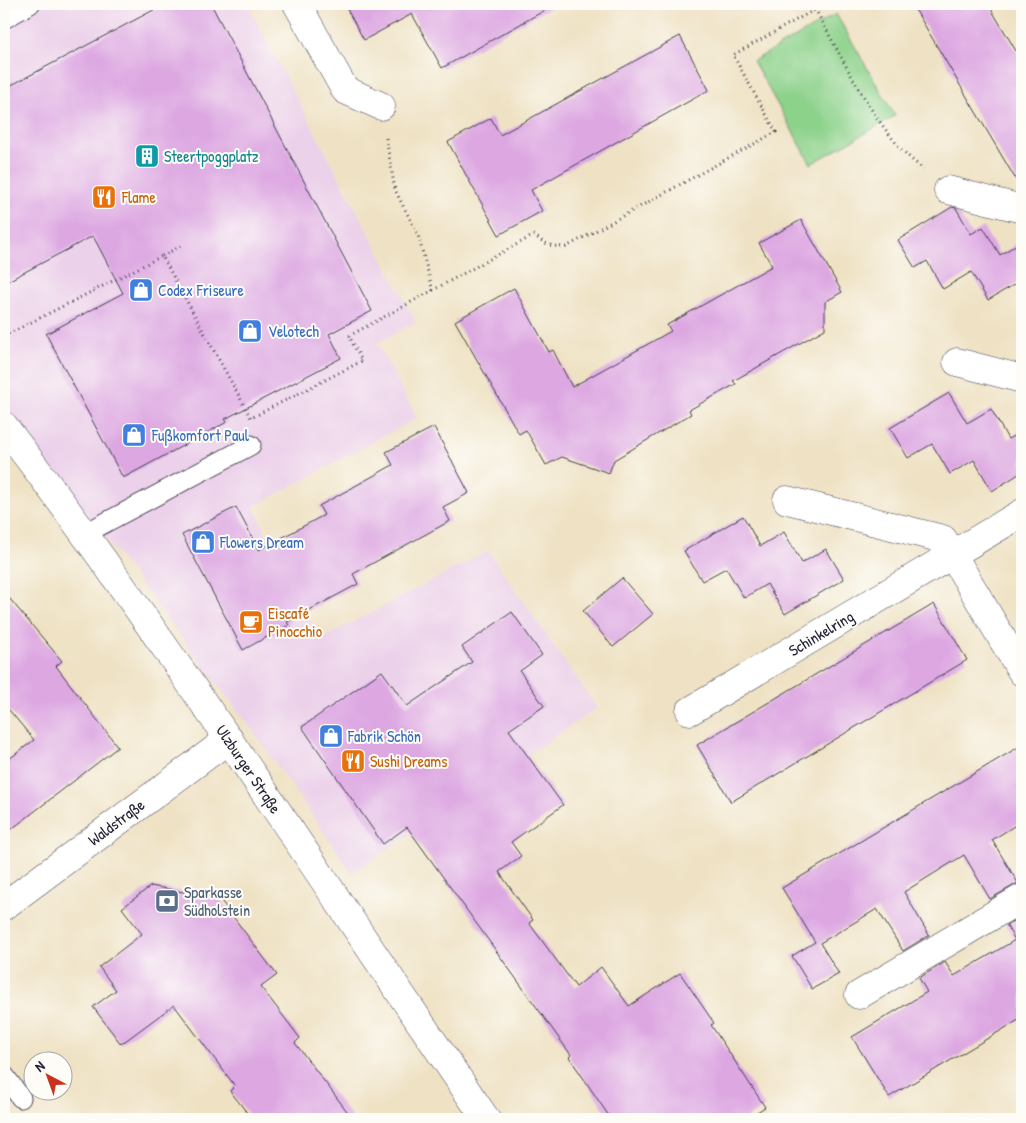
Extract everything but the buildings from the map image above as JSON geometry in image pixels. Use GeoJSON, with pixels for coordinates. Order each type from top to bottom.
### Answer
{"type":"FeatureCollection","features":[{"type":"Feature","properties":{"kind":"street"},"geometry":{"type":"LineString","coordinates":[[297,4],[344,90],[381,106]]}},
{"type":"Feature","properties":{"kind":"street"},"geometry":{"type":"LineString","coordinates":[[948,190],[1022,209]]}},
{"type":"Feature","properties":{"kind":"street"},"geometry":{"type":"LineString","coordinates":[[957,362],[1022,379]]}},
{"type":"Feature","properties":{"kind":"street","name":"Ulzburger Straße"},"geometry":{"type":"LineString","coordinates":[[4,426],[84,534],[229,739],[486,1119]]}},
{"type":"Feature","properties":{"kind":"street"},"geometry":{"type":"LineString","coordinates":[[787,500],[943,539],[1022,672]]}},
{"type":"Feature","properties":{"kind":"street","name":"Schinkelring"},"geometry":{"type":"LineString","coordinates":[[690,712],[1022,513]]}},
{"type":"Feature","properties":{"kind":"street","name":"Waldstraße"},"geometry":{"type":"LineString","coordinates":[[4,906],[229,739]]}},
{"type":"Feature","properties":{"kind":"street"},"geometry":{"type":"LineString","coordinates":[[859,995],[1022,898]]}},
{"type":"Feature","properties":{"kind":"lane"},"geometry":{"type":"LineString","coordinates":[[4,19],[30,4]]}},
{"type":"Feature","properties":{"kind":"lane"},"geometry":{"type":"LineString","coordinates":[[84,534],[251,444]]}},
{"type":"Feature","properties":{"kind":"lane"},"geometry":{"type":"LineString","coordinates":[[4,1075],[21,1098]]}},
{"type":"Feature","properties":{"kind":"path"},"geometry":{"type":"LineString","coordinates":[[162,256],[251,418],[362,361],[348,336],[534,235],[543,243],[554,247],[566,247],[776,132],[733,55],[825,4]]}},
{"type":"Feature","properties":{"kind":"path"},"geometry":{"type":"LineString","coordinates":[[815,9],[856,82],[893,140],[912,161],[941,180],[948,190]]}},
{"type":"Feature","properties":{"kind":"path"},"geometry":{"type":"LineString","coordinates":[[381,106],[395,190],[418,235],[433,291]]}},
{"type":"Feature","properties":{"kind":"path"},"geometry":{"type":"LineString","coordinates":[[4,336],[181,246]]}},
{"type":"Feature","properties":{"kind":"shaded area"},"geometry":{"type":"Polygon","coordinates":[[[4,4],[247,4],[416,322],[377,343],[417,418],[253,507],[321,639],[488,551],[597,708],[352,873],[251,728],[57,475],[4,428],[4,4]]]}},
{"type":"Feature","properties":{"kind":"green space"},"geometry":{"type":"Polygon","coordinates":[[[836,14],[895,116],[811,164],[753,61],[836,14]]]}},
{"type":"Feature","properties":{"kind":"place","name":"Steertpoggplatz"},"geometry":{"type":"Point","coordinates":[147,156]}},
{"type":"Feature","properties":{"kind":"place","name":"Flame"},"geometry":{"type":"Point","coordinates":[104,197]}},
{"type":"Feature","properties":{"kind":"place","name":"Codex Friseure"},"geometry":{"type":"Point","coordinates":[141,290]}},
{"type":"Feature","properties":{"kind":"place","name":"Velotech"},"geometry":{"type":"Point","coordinates":[250,331]}},
{"type":"Feature","properties":{"kind":"place","name":"Fußkomfort Paul"},"geometry":{"type":"Point","coordinates":[134,435]}},
{"type":"Feature","properties":{"kind":"place","name":"Flowers Dream"},"geometry":{"type":"Point","coordinates":[203,542]}},
{"type":"Feature","properties":{"kind":"place","name":"Eiscafé Pinocchio"},"geometry":{"type":"Point","coordinates":[251,622]}},
{"type":"Feature","properties":{"kind":"place","name":"Fabrik Schön"},"geometry":{"type":"Point","coordinates":[331,736]}},
{"type":"Feature","properties":{"kind":"place","name":"Sushi Dreams"},"geometry":{"type":"Point","coordinates":[353,761]}},
{"type":"Feature","properties":{"kind":"place","name":"Sparkasse Südholstein"},"geometry":{"type":"Point","coordinates":[167,901]}}]}
